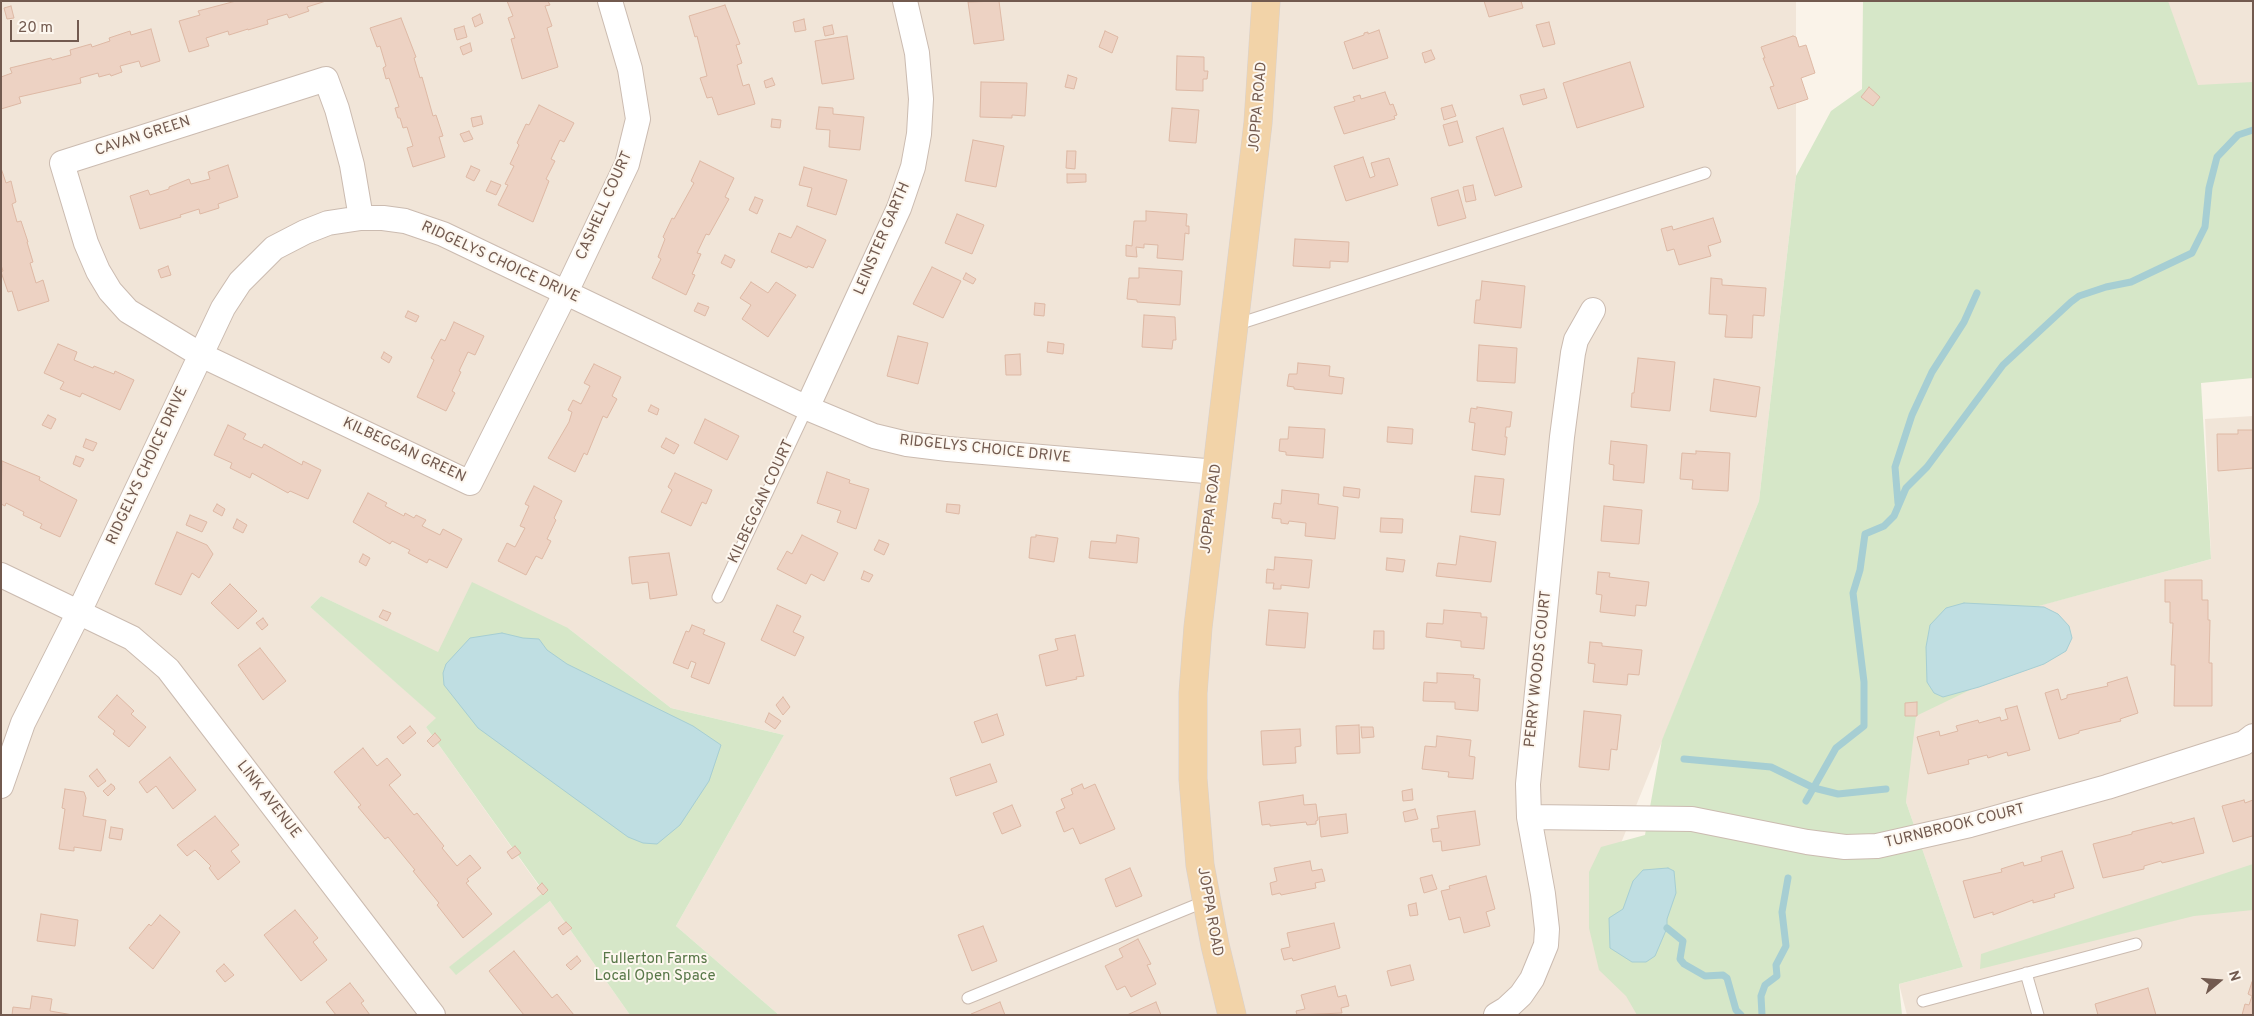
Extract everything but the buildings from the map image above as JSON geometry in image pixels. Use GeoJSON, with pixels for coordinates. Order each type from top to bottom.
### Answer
{"type":"FeatureCollection","features":[{"type":"Feature","properties":{"kind":"main road","name":"JOPPA ROAD"},"geometry":{"type":"LineString","coordinates":[[1232,1015],[1214,946],[1206,901],[1196,820],[1192,721],[1197,635],[1258,123],[1266,1]]}},
{"type":"Feature","properties":{"kind":"street","name":"CASHELL COURT"},"geometry":{"type":"LineString","coordinates":[[566,292],[627,164],[638,119],[630,69],[610,1]]}},
{"type":"Feature","properties":{"kind":"street","name":"LEINSTER GARTH"},"geometry":{"type":"LineString","coordinates":[[807,408],[899,208],[913,167],[919,134],[922,99],[917,54],[905,1]]}},
{"type":"Feature","properties":{"kind":"street","name":"CAVAN GREEN"},"geometry":{"type":"LineString","coordinates":[[201,355],[128,311],[110,291],[98,271],[86,244],[62,163],[326,79],[337,109],[352,165],[361,218]]}},
{"type":"Feature","properties":{"kind":"street","name":"RIDGELYS CHOICE DRIVE"},"geometry":{"type":"LineString","coordinates":[[1,786],[24,723],[224,308],[240,282],[274,248],[320,226],[361,218],[383,218],[422,226],[566,292],[807,408],[874,436],[907,444],[948,449],[1216,472]]}},
{"type":"Feature","properties":{"kind":"street","name":"KILBEGGAN GREEN"},"geometry":{"type":"LineString","coordinates":[[201,355],[470,483],[566,292]]}},
{"type":"Feature","properties":{"kind":"street","name":"PERRY WOODS COURT"},"geometry":{"type":"LineString","coordinates":[[1496,1015],[1506,1009],[1521,995],[1532,979],[1546,945],[1547,929],[1543,894],[1529,817],[1528,784],[1563,429],[1576,340],[1593,310]]}},
{"type":"Feature","properties":{"kind":"street","name":"LINK AVENUE"},"geometry":{"type":"LineString","coordinates":[[1,575],[132,638],[168,669],[433,1015]]}},
{"type":"Feature","properties":{"kind":"street","name":"TURNBROOK COURT"},"geometry":{"type":"LineString","coordinates":[[1529,817],[1692,819],[1807,842],[1845,847],[1877,846],[1970,825],[2107,787],[2244,743],[2253,736]]}},
{"type":"Feature","properties":{"kind":"lane"},"geometry":{"type":"LineString","coordinates":[[1235,324],[1705,173]]}},
{"type":"Feature","properties":{"kind":"lane","name":"KILBEGGAN COURT"},"geometry":{"type":"LineString","coordinates":[[718,597],[807,408]]}},
{"type":"Feature","properties":{"kind":"lane"},"geometry":{"type":"LineString","coordinates":[[968,998],[1206,901]]}},
{"type":"Feature","properties":{"kind":"lane"},"geometry":{"type":"LineString","coordinates":[[1923,1001],[2136,944]]}},
{"type":"Feature","properties":{"kind":"lane"},"geometry":{"type":"LineString","coordinates":[[2026,973],[2038,1015]]}},
{"type":"Feature","properties":{"kind":"shaded area"},"geometry":{"type":"Polygon","coordinates":[[[1,1],[1796,1],[1796,176],[1759,501],[1594,910],[1655,1015],[779,1015],[676,926],[784,735],[671,708],[568,628],[438,653],[321,596],[310,607],[437,718],[426,727],[544,893],[450,967],[456,974],[550,901],[630,1015],[1,1015],[1,1]]]}},
{"type":"Feature","properties":{"kind":"shaded area"},"geometry":{"type":"Polygon","coordinates":[[[2118,1],[2253,1],[2253,120],[2154,107],[2118,1]]]}},
{"type":"Feature","properties":{"kind":"shaded area"},"geometry":{"type":"Polygon","coordinates":[[[2253,416],[2253,1015],[1907,1015],[1899,984],[1963,967],[1906,802],[1916,639],[2211,559],[2205,419],[2253,416]]]}},
{"type":"Feature","properties":{"kind":"green space"},"geometry":{"type":"Polygon","coordinates":[[[1863,1],[2168,1],[2198,85],[2253,82],[2253,378],[2201,383],[2211,559],[1995,618],[1998,660],[1970,690],[1916,716],[1906,802],[1963,967],[1899,984],[1902,1015],[1637,1015],[1626,996],[1599,970],[1589,928],[1589,872],[1601,847],[1645,835],[1662,740],[1759,501],[1796,176],[1831,111],[1862,89],[1863,1]]]}},
{"type":"Feature","properties":{"kind":"green space","name":"Fullerton Farms Local Open Space"},"geometry":{"type":"Polygon","coordinates":[[[472,582],[568,628],[671,708],[784,735],[676,926],[779,1015],[630,1015],[550,901],[456,975],[449,967],[544,892],[426,727],[436,718],[310,607],[321,596],[438,652],[472,582]]]}},
{"type":"Feature","properties":{"kind":"green space"},"geometry":{"type":"Polygon","coordinates":[[[2253,864],[2253,910],[2194,916],[1980,969],[1981,954],[2253,864]]]}},
{"type":"Feature","properties":{"kind":"water"},"geometry":{"type":"Polygon","coordinates":[[[1964,603],[2044,607],[2058,614],[2069,626],[2072,638],[2066,651],[2044,664],[1979,687],[1943,697],[1934,693],[1927,682],[1926,647],[1930,625],[1946,608],[1964,603]]]}},
{"type":"Feature","properties":{"kind":"water"},"geometry":{"type":"Polygon","coordinates":[[[502,633],[523,638],[539,639],[547,650],[567,664],[693,726],[721,745],[709,781],[680,825],[657,844],[643,843],[628,837],[478,728],[444,685],[443,673],[446,664],[470,638],[502,633]]]}},
{"type":"Feature","properties":{"kind":"water"},"geometry":{"type":"Polygon","coordinates":[[[1668,868],[1674,871],[1676,893],[1667,919],[1667,928],[1655,956],[1646,962],[1632,962],[1610,948],[1609,918],[1623,909],[1633,881],[1643,870],[1668,868]]]}},
{"type":"Feature","properties":{"kind":"waterway"},"geometry":{"type":"LineString","coordinates":[[1806,801],[1836,748],[1864,726],[1864,682],[1853,593],[1860,570],[1865,534],[1884,526],[1894,516],[1906,488],[1927,467],[2003,365],[2071,302],[2079,296],[2106,287],[2131,282],[2192,253],[2205,227],[2209,188],[2217,157],[2238,135],[2253,130]]}},
{"type":"Feature","properties":{"kind":"waterway"},"geometry":{"type":"LineString","coordinates":[[1898,503],[1895,467],[1912,415],[1932,372],[1964,322],[1977,293]]}},
{"type":"Feature","properties":{"kind":"waterway"},"geometry":{"type":"LineString","coordinates":[[1684,759],[1771,767],[1814,788],[1838,794],[1886,789]]}},
{"type":"Feature","properties":{"kind":"waterway"},"geometry":{"type":"LineString","coordinates":[[1762,1015],[1761,996],[1765,985],[1777,976],[1776,965],[1786,946],[1782,912],[1788,878]]}},
{"type":"Feature","properties":{"kind":"waterway"},"geometry":{"type":"LineString","coordinates":[[1667,928],[1683,941],[1680,959],[1684,964],[1705,976],[1723,975],[1727,978],[1736,1010],[1741,1015]]}}]}
